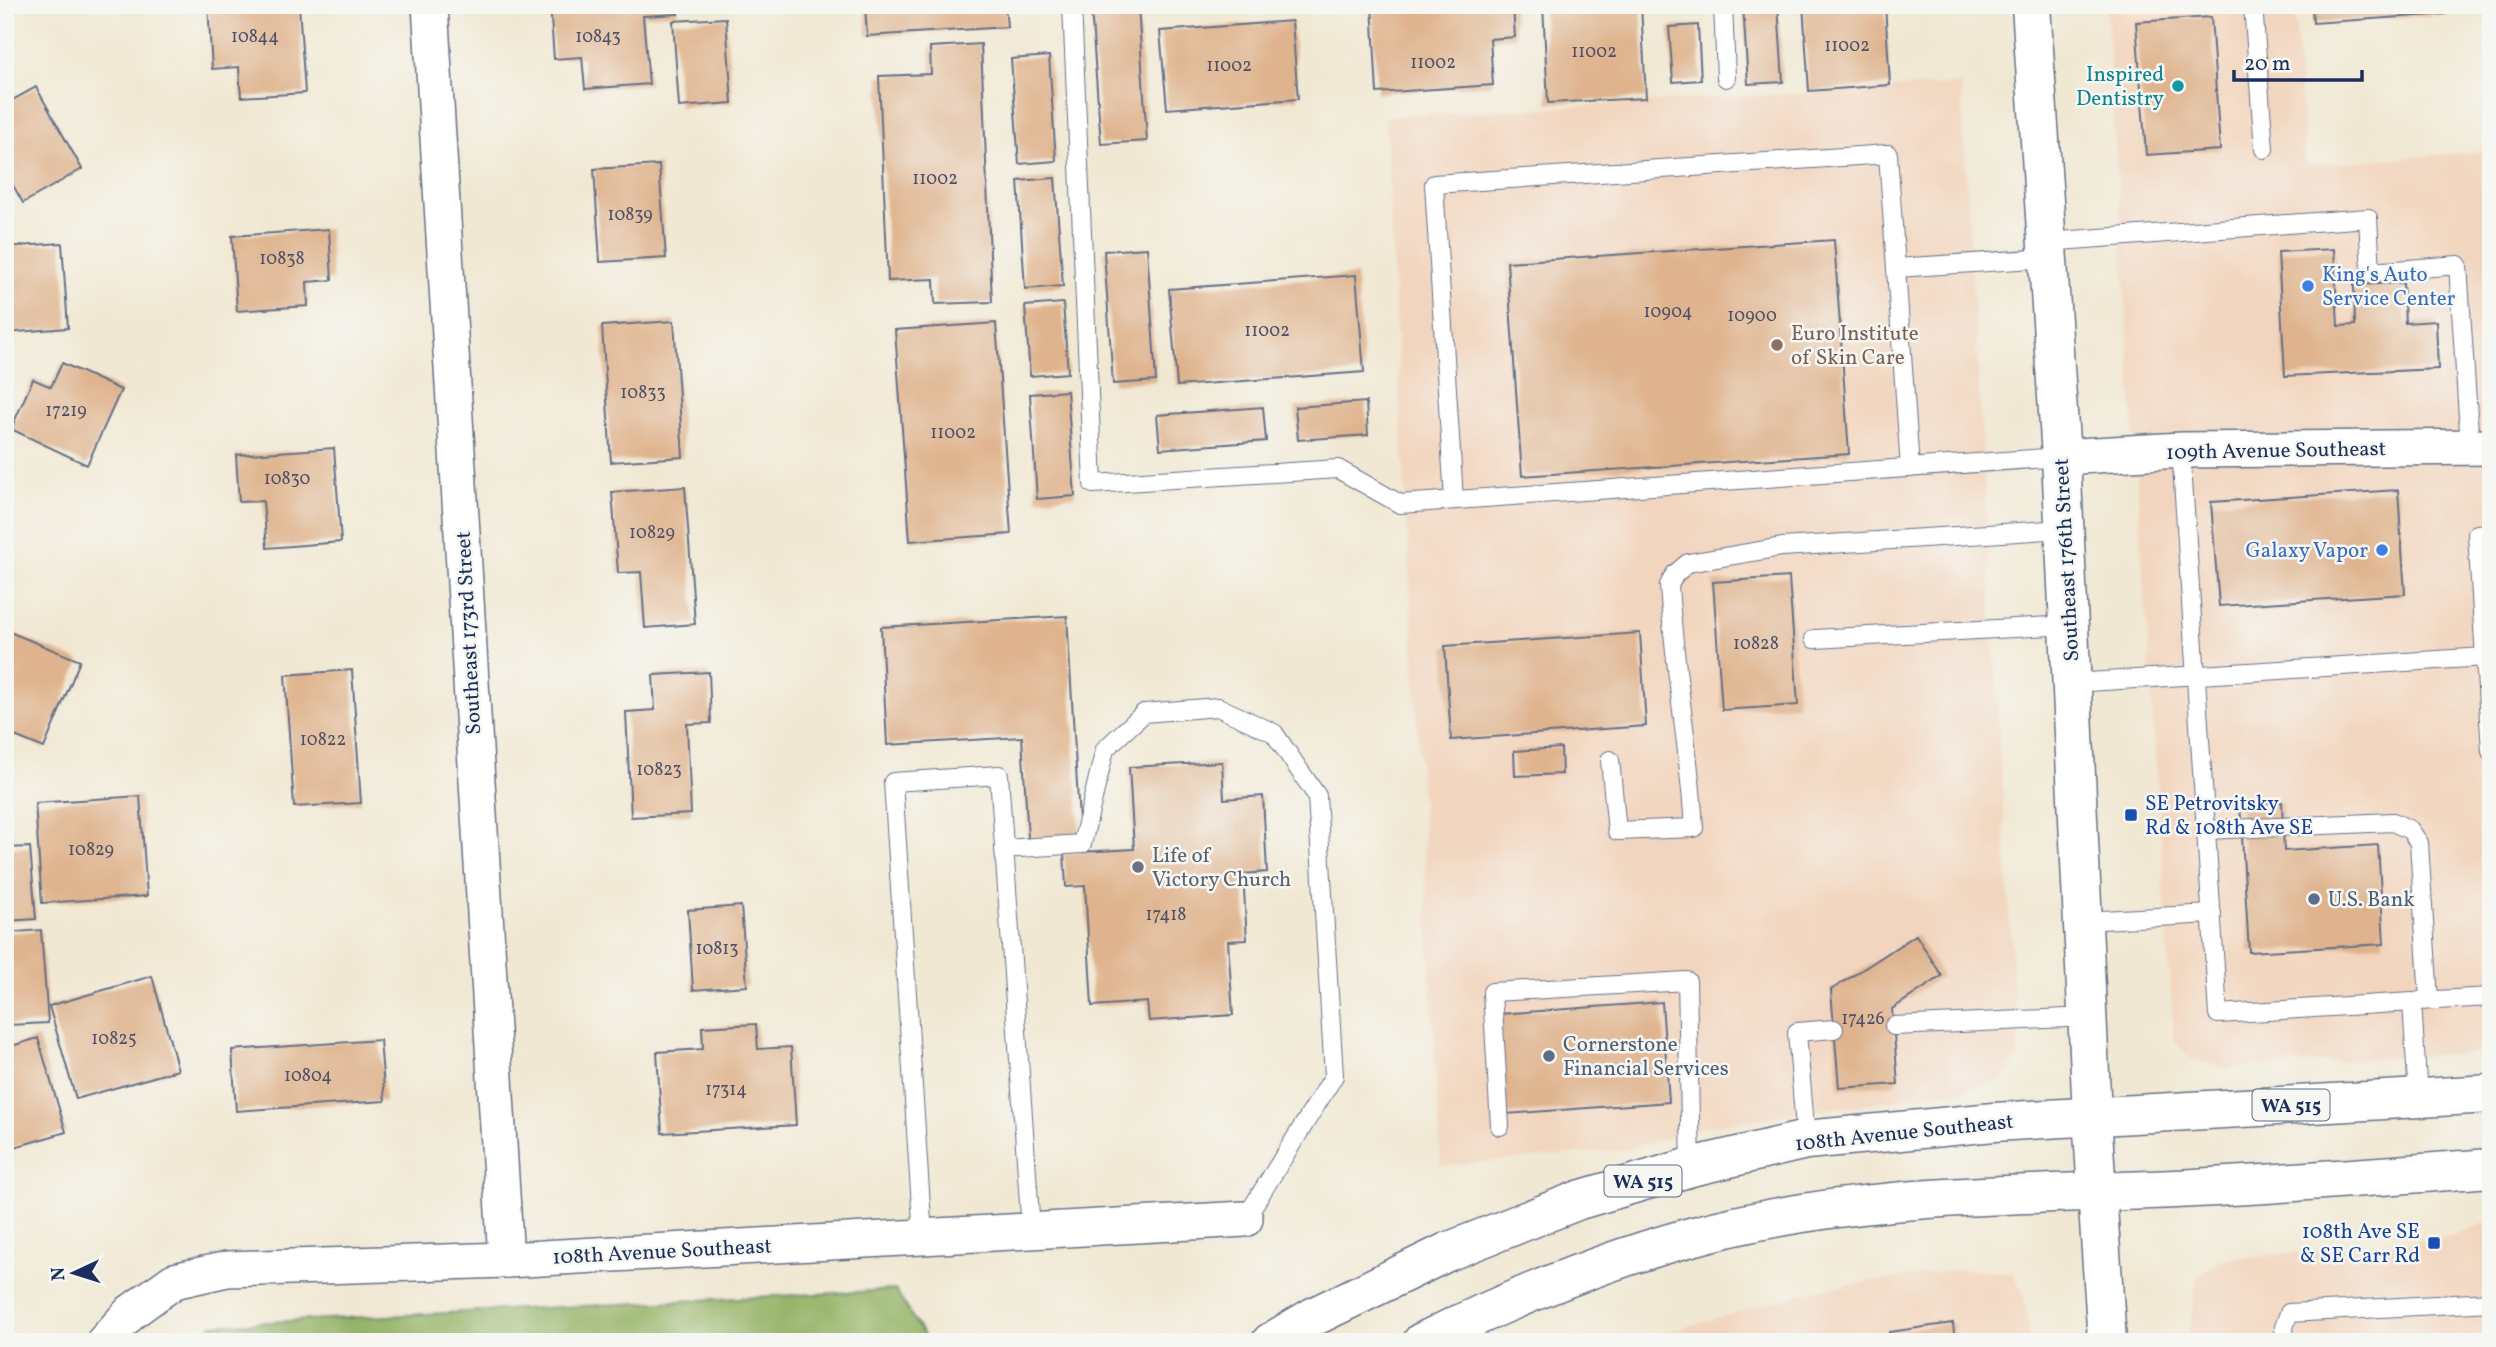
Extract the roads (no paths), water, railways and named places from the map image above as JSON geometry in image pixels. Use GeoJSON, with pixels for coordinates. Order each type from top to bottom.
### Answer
{"type":"FeatureCollection","features":[{"type":"Feature","properties":{"kind":"main road","name":"Southeast 176th Street"},"geometry":{"type":"LineString","coordinates":[[2031,5],[2061,457],[2092,1116],[2107,1342]]}},
{"type":"Feature","properties":{"kind":"main road","name":"108th Avenue Southeast"},"geometry":{"type":"LineString","coordinates":[[1271,1342],[1313,1317],[1447,1252],[1579,1200],[1691,1167],[1806,1140],[2092,1116],[2491,1094]]}},
{"type":"Feature","properties":{"kind":"main road"},"geometry":{"type":"LineString","coordinates":[[1422,1342],[1480,1314],[1612,1261],[1715,1231],[1836,1207],[1996,1194],[2193,1188],[2491,1168]]}},
{"type":"Feature","properties":{"kind":"street","name":"Southeast 173rd Street"},"geometry":{"type":"LineString","coordinates":[[430,5],[506,1260]]}},
{"type":"Feature","properties":{"kind":"street","name":"109th Avenue Southeast"},"geometry":{"type":"LineString","coordinates":[[2061,457],[2181,450],[2481,447]]}},
{"type":"Feature","properties":{"kind":"street","name":"108th Avenue Southeast"},"geometry":{"type":"LineString","coordinates":[[104,1342],[131,1312],[174,1281],[228,1269],[506,1260],[1245,1219]]}},
{"type":"Feature","properties":{"kind":"lane"},"geometry":{"type":"LineString","coordinates":[[1072,5],[1093,484],[1338,469],[1400,504],[2061,457]]}},
{"type":"Feature","properties":{"kind":"lane"},"geometry":{"type":"LineString","coordinates":[[1723,5],[1726,78]]}},
{"type":"Feature","properties":{"kind":"lane"},"geometry":{"type":"LineString","coordinates":[[2253,5],[2264,149]]}},
{"type":"Feature","properties":{"kind":"lane"},"geometry":{"type":"LineString","coordinates":[[1454,500],[1434,184],[1888,154],[1910,468]]}},
{"type":"Feature","properties":{"kind":"lane"},"geometry":{"type":"LineString","coordinates":[[1896,268],[2368,218],[2371,272],[2458,265],[2481,447]]}},
{"type":"Feature","properties":{"kind":"lane"},"geometry":{"type":"LineString","coordinates":[[2181,450],[2218,1014],[2491,997]]}},
{"type":"Feature","properties":{"kind":"lane"},"geometry":{"type":"LineString","coordinates":[[1610,760],[1617,831],[1694,828],[1691,777],[1674,664],[1669,585],[1675,574],[1688,563],[1782,547],[2064,529]]}},
{"type":"Feature","properties":{"kind":"lane"},"geometry":{"type":"LineString","coordinates":[[2491,533],[2477,534],[2491,751]]}},
{"type":"Feature","properties":{"kind":"lane"},"geometry":{"type":"LineString","coordinates":[[1814,639],[2069,625]]}},
{"type":"Feature","properties":{"kind":"lane"},"geometry":{"type":"LineString","coordinates":[[2071,683],[2485,657]]}},
{"type":"Feature","properties":{"kind":"lane"},"geometry":{"type":"LineString","coordinates":[[1004,849],[1082,844],[1105,749],[1144,713],[1218,707],[1274,733],[1317,796],[1334,1076],[1245,1219]]}},
{"type":"Feature","properties":{"kind":"lane"},"geometry":{"type":"LineString","coordinates":[[923,1237],[893,782],[999,775],[1031,1231]]}},
{"type":"Feature","properties":{"kind":"lane"},"geometry":{"type":"LineString","coordinates":[[2206,830],[2393,822],[2410,830],[2418,843],[2421,1001],[2418,1098]]}},
{"type":"Feature","properties":{"kind":"lane"},"geometry":{"type":"LineString","coordinates":[[2083,921],[2211,914]]}},
{"type":"Feature","properties":{"kind":"lane"},"geometry":{"type":"LineString","coordinates":[[1500,1126],[1492,992],[1687,981],[1691,1167]]}},
{"type":"Feature","properties":{"kind":"lane"},"geometry":{"type":"LineString","coordinates":[[1894,1026],[2088,1017]]}},
{"type":"Feature","properties":{"kind":"lane"},"geometry":{"type":"LineString","coordinates":[[1806,1140],[1797,1032],[1834,1030]]}},
{"type":"Feature","properties":{"kind":"lane"},"geometry":{"type":"LineString","coordinates":[[2285,1342],[2284,1327],[2289,1313],[2491,1302]]}},
{"type":"Feature","properties":{"kind":"place","name":"Inspired Dentistry"},"geometry":{"type":"Point","coordinates":[2178,86]}},
{"type":"Feature","properties":{"kind":"place","name":"King's Auto Service Center"},"geometry":{"type":"Point","coordinates":[2308,286]}},
{"type":"Feature","properties":{"kind":"place","name":"Euro Institute of Skin Care"},"geometry":{"type":"Point","coordinates":[1777,345]}},
{"type":"Feature","properties":{"kind":"place","name":"Galaxy Vapor"},"geometry":{"type":"Point","coordinates":[2382,550]}},
{"type":"Feature","properties":{"kind":"place","name":"SE Petrovitsky Rd & 108th Ave SE"},"geometry":{"type":"Point","coordinates":[2131,815]}},
{"type":"Feature","properties":{"kind":"place","name":"Life of Victory Church"},"geometry":{"type":"Point","coordinates":[1138,867]}},
{"type":"Feature","properties":{"kind":"place","name":"U.S. Bank"},"geometry":{"type":"Point","coordinates":[2314,899]}},
{"type":"Feature","properties":{"kind":"place","name":"Cornerstone Financial Services"},"geometry":{"type":"Point","coordinates":[1549,1056]}},
{"type":"Feature","properties":{"kind":"place","name":"108th Ave SE & SE Carr Rd"},"geometry":{"type":"Point","coordinates":[2434,1243]}}]}
